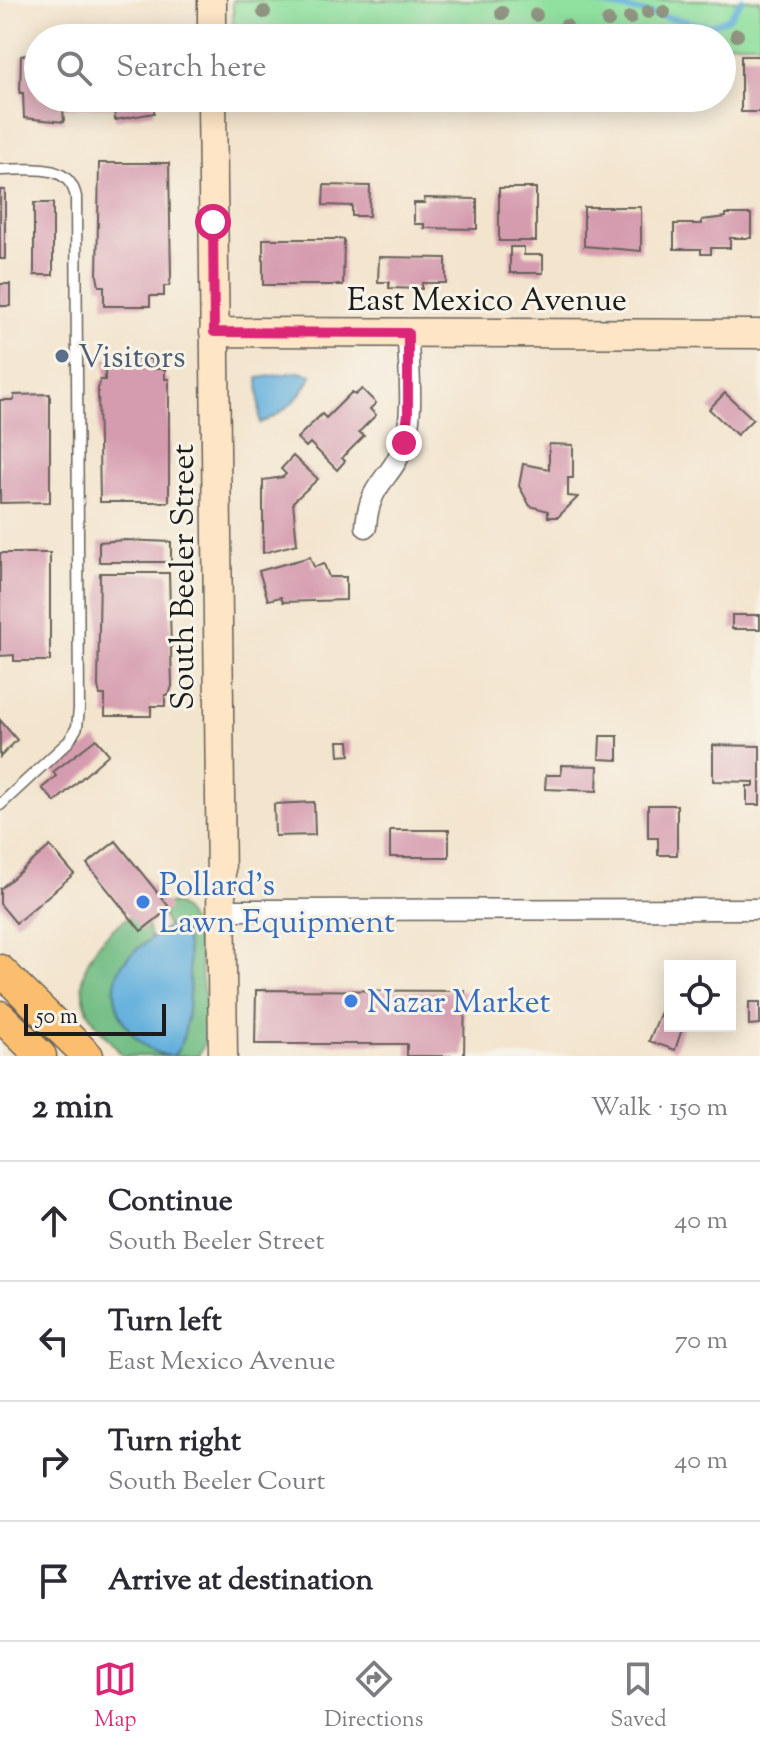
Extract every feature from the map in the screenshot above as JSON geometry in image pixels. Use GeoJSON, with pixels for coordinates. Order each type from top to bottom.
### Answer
{"type":"FeatureCollection","features":[{"type":"Feature","properties":{"kind":"main road"},"geometry":{"type":"LineString","coordinates":[[0,970],[88,1056]]}},
{"type":"Feature","properties":{"kind":"main road"},"geometry":{"type":"LineString","coordinates":[[0,1016],[41,1056]]}},
{"type":"Feature","properties":{"kind":"street"},"geometry":{"type":"LineString","coordinates":[[212,0],[212,24]]}},
{"type":"Feature","properties":{"kind":"street","name":"South Beeler Street"},"geometry":{"type":"LineString","coordinates":[[212,112],[223,1056]]}},
{"type":"Feature","properties":{"kind":"street","name":"East Mexico Avenue"},"geometry":{"type":"LineString","coordinates":[[214,332],[760,334]]}},
{"type":"Feature","properties":{"kind":"street"},"geometry":{"type":"LineString","coordinates":[[366,527],[373,491],[396,461],[404,443],[408,414],[408,333]]}},
{"type":"Feature","properties":{"kind":"street"},"geometry":{"type":"LineString","coordinates":[[222,910],[760,909]]}},
{"type":"Feature","properties":{"kind":"street"},"geometry":{"type":"LineString","coordinates":[[214,1056],[224,1020]]}},
{"type":"Feature","properties":{"kind":"lane"},"geometry":{"type":"LineString","coordinates":[[0,170],[58,172],[70,181],[76,197],[79,709],[77,727],[69,741],[0,805]]}},
{"type":"Feature","properties":{"kind":"green space"},"geometry":{"type":"Polygon","coordinates":[[[233,0],[760,0],[760,43],[736,43],[736,24],[233,24],[233,0]]]}},
{"type":"Feature","properties":{"kind":"green space"},"geometry":{"type":"Polygon","coordinates":[[[174,903],[190,919],[198,942],[203,989],[210,1014],[207,1036],[198,1056],[123,1056],[97,1026],[86,1006],[83,978],[87,965],[101,941],[133,915],[146,920],[151,941],[174,943],[160,909],[162,905],[174,903]]]}},
{"type":"Feature","properties":{"kind":"water"},"geometry":{"type":"Polygon","coordinates":[[[298,372],[312,375],[303,390],[284,410],[260,423],[258,378],[298,372]]]}},
{"type":"Feature","properties":{"kind":"water"},"geometry":{"type":"Polygon","coordinates":[[[175,925],[182,928],[186,940],[189,995],[184,1032],[180,1047],[173,1056],[149,1048],[129,1030],[117,1005],[115,991],[118,973],[128,957],[175,925]]]}},
{"type":"Feature","properties":{"kind":"building"},"geometry":{"type":"Polygon","coordinates":[[[24,55],[24,112],[63,112],[64,122],[24,118],[23,93],[20,93],[21,56],[24,55]]]}},
{"type":"Feature","properties":{"kind":"building"},"geometry":{"type":"Polygon","coordinates":[[[741,56],[760,56],[760,112],[741,112],[741,56]]]}},
{"type":"Feature","properties":{"kind":"building"},"geometry":{"type":"Polygon","coordinates":[[[114,112],[154,112],[154,113],[115,120],[114,112]]]}},
{"type":"Feature","properties":{"kind":"building"},"geometry":{"type":"Polygon","coordinates":[[[99,163],[169,163],[171,277],[169,286],[164,286],[164,296],[150,296],[150,306],[104,306],[104,286],[99,286],[97,276],[99,163]]]}},
{"type":"Feature","properties":{"kind":"building"},"geometry":{"type":"Polygon","coordinates":[[[324,185],[370,186],[369,216],[352,216],[352,206],[323,205],[324,185]]]}},
{"type":"Feature","properties":{"kind":"building"},"geometry":{"type":"Polygon","coordinates":[[[499,188],[536,188],[536,241],[499,241],[499,188]]]}},
{"type":"Feature","properties":{"kind":"building"},"geometry":{"type":"Polygon","coordinates":[[[0,190],[5,190],[5,259],[0,259],[0,190]]]}},
{"type":"Feature","properties":{"kind":"building"},"geometry":{"type":"Polygon","coordinates":[[[424,198],[477,199],[477,229],[424,228],[424,224],[414,224],[414,203],[425,203],[424,198]]]}},
{"type":"Feature","properties":{"kind":"building"},"geometry":{"type":"Polygon","coordinates":[[[34,203],[53,203],[53,275],[34,275],[34,203]]]}},
{"type":"Feature","properties":{"kind":"building"},"geometry":{"type":"Polygon","coordinates":[[[584,207],[641,207],[641,251],[584,246],[584,207]]]}},
{"type":"Feature","properties":{"kind":"building"},"geometry":{"type":"Polygon","coordinates":[[[726,214],[751,214],[751,238],[730,238],[730,248],[711,248],[711,254],[701,254],[701,249],[674,249],[674,224],[702,224],[702,220],[726,217],[726,214]]]}},
{"type":"Feature","properties":{"kind":"building"},"geometry":{"type":"Polygon","coordinates":[[[263,239],[344,239],[343,285],[263,285],[263,239]]]}},
{"type":"Feature","properties":{"kind":"building"},"geometry":{"type":"Polygon","coordinates":[[[510,247],[524,247],[524,255],[543,255],[543,273],[510,273],[510,247]]]}},
{"type":"Feature","properties":{"kind":"building"},"geometry":{"type":"Polygon","coordinates":[[[379,257],[446,258],[446,283],[422,283],[422,289],[389,288],[389,282],[378,282],[379,257]]]}},
{"type":"Feature","properties":{"kind":"building"},"geometry":{"type":"Polygon","coordinates":[[[0,284],[10,284],[10,306],[0,306],[0,284]]]}},
{"type":"Feature","properties":{"kind":"building"},"geometry":{"type":"Polygon","coordinates":[[[105,359],[151,359],[151,369],[165,369],[165,379],[169,379],[169,502],[100,502],[98,389],[100,380],[105,380],[105,359]]]}},
{"type":"Feature","properties":{"kind":"building"},"geometry":{"type":"Polygon","coordinates":[[[362,389],[376,403],[370,409],[376,415],[359,432],[364,436],[342,458],[345,461],[337,470],[310,443],[306,447],[297,438],[322,414],[326,418],[352,392],[355,395],[362,389]]]}},
{"type":"Feature","properties":{"kind":"building"},"geometry":{"type":"Polygon","coordinates":[[[725,393],[753,419],[737,435],[709,409],[725,393]]]}},
{"type":"Feature","properties":{"kind":"building"},"geometry":{"type":"Polygon","coordinates":[[[50,394],[50,502],[0,503],[0,400],[14,400],[14,395],[50,394]]]}},
{"type":"Feature","properties":{"kind":"building"},"geometry":{"type":"Polygon","coordinates":[[[549,444],[573,445],[573,478],[568,478],[568,496],[578,497],[558,517],[548,517],[548,511],[530,506],[519,486],[523,464],[549,469],[549,444]]]}},
{"type":"Feature","properties":{"kind":"building"},"geometry":{"type":"Polygon","coordinates":[[[293,456],[318,479],[293,502],[297,544],[263,553],[263,480],[283,477],[286,474],[281,469],[293,456]]]}},
{"type":"Feature","properties":{"kind":"building"},"geometry":{"type":"Polygon","coordinates":[[[99,542],[171,542],[171,562],[99,562],[99,542]]]}},
{"type":"Feature","properties":{"kind":"building"},"geometry":{"type":"Polygon","coordinates":[[[0,553],[50,553],[50,661],[14,661],[14,655],[0,656],[0,553]]]}},
{"type":"Feature","properties":{"kind":"building"},"geometry":{"type":"Polygon","coordinates":[[[310,557],[314,567],[324,564],[329,577],[346,577],[346,600],[283,602],[281,597],[268,600],[259,571],[310,557]]]}},
{"type":"Feature","properties":{"kind":"building"},"geometry":{"type":"Polygon","coordinates":[[[100,573],[169,573],[172,686],[169,695],[165,695],[165,706],[151,706],[151,716],[105,716],[105,695],[100,695],[98,686],[100,573]]]}},
{"type":"Feature","properties":{"kind":"building"},"geometry":{"type":"Polygon","coordinates":[[[732,615],[760,615],[760,629],[732,629],[732,615]]]}},
{"type":"Feature","properties":{"kind":"building"},"geometry":{"type":"Polygon","coordinates":[[[0,720],[17,740],[0,757],[0,720]]]}},
{"type":"Feature","properties":{"kind":"building"},"geometry":{"type":"Polygon","coordinates":[[[600,736],[618,736],[618,760],[599,759],[600,736]]]}},
{"type":"Feature","properties":{"kind":"building"},"geometry":{"type":"Polygon","coordinates":[[[96,739],[109,754],[55,802],[42,788],[56,776],[53,772],[96,739]]]}},
{"type":"Feature","properties":{"kind":"building"},"geometry":{"type":"Polygon","coordinates":[[[338,741],[349,741],[350,755],[339,756],[338,741]]]}},
{"type":"Feature","properties":{"kind":"building"},"geometry":{"type":"Polygon","coordinates":[[[713,745],[760,746],[760,805],[747,805],[747,786],[754,786],[754,782],[713,781],[713,745]]]}},
{"type":"Feature","properties":{"kind":"building"},"geometry":{"type":"Polygon","coordinates":[[[561,765],[598,766],[597,791],[545,789],[546,775],[561,775],[561,765]]]}},
{"type":"Feature","properties":{"kind":"building"},"geometry":{"type":"Polygon","coordinates":[[[314,802],[315,835],[275,836],[274,804],[314,802]]]}},
{"type":"Feature","properties":{"kind":"building"},"geometry":{"type":"Polygon","coordinates":[[[648,805],[677,805],[677,855],[658,855],[658,838],[648,838],[648,805]]]}},
{"type":"Feature","properties":{"kind":"building"},"geometry":{"type":"Polygon","coordinates":[[[390,830],[449,830],[449,857],[390,857],[390,830]]]}},
{"type":"Feature","properties":{"kind":"building"},"geometry":{"type":"Polygon","coordinates":[[[116,841],[170,908],[141,931],[87,864],[116,841]]]}},
{"type":"Feature","properties":{"kind":"building"},"geometry":{"type":"Polygon","coordinates":[[[50,846],[74,874],[16,923],[0,904],[0,889],[50,846]]]}},
{"type":"Feature","properties":{"kind":"building"},"geometry":{"type":"Polygon","coordinates":[[[256,990],[465,991],[464,1056],[407,1056],[407,1044],[255,1044],[256,990]]]}},
{"type":"Feature","properties":{"kind":"building"},"geometry":{"type":"Polygon","coordinates":[[[749,1002],[760,1002],[760,1024],[749,1025],[749,1002]]]}},
{"type":"Feature","properties":{"kind":"building"},"geometry":{"type":"Polygon","coordinates":[[[664,1004],[664,1032],[681,1032],[675,1050],[649,1041],[664,1004]]]}},
{"type":"Feature","properties":{"kind":"waterway"},"geometry":{"type":"LineString","coordinates":[[582,0],[700,24]]}},
{"type":"Feature","properties":{"kind":"waterway"},"geometry":{"type":"LineString","coordinates":[[715,24],[729,18],[742,0]]}},
{"type":"Feature","properties":{"kind":"place","name":"Visitors"},"geometry":{"type":"Point","coordinates":[62,356]}},
{"type":"Feature","properties":{"kind":"place","name":"Pollard's Lawn Equipment"},"geometry":{"type":"Point","coordinates":[143,902]}},
{"type":"Feature","properties":{"kind":"place","name":"Nazar Market"},"geometry":{"type":"Point","coordinates":[351,1001]}},
{"type":"Feature","properties":{"kind":"route"},"geometry":{"type":"LineString","coordinates":[[213,222],[214,332],[408,333],[408,414],[404,443]]}}]}
